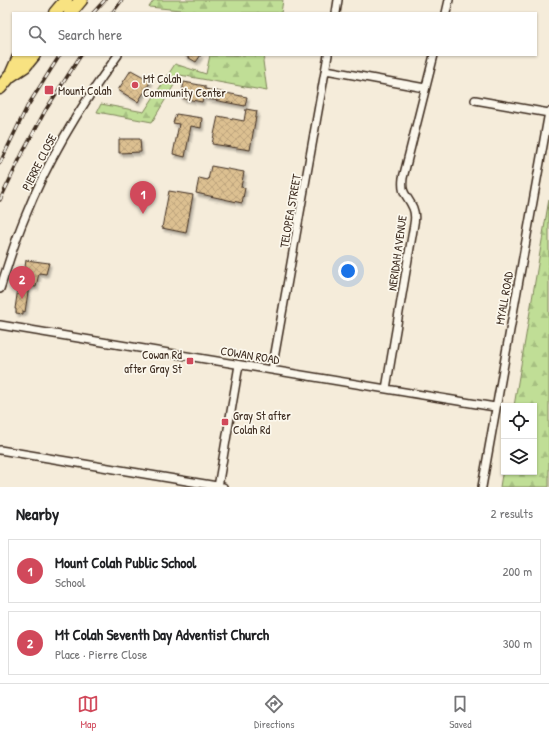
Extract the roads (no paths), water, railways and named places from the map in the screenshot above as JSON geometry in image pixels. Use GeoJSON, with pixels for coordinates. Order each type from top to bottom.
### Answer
{"type":"FeatureCollection","features":[{"type":"Feature","properties":{"kind":"main road"},"geometry":{"type":"LineString","coordinates":[[56,12],[66,0]]}},
{"type":"Feature","properties":{"kind":"main road"},"geometry":{"type":"LineString","coordinates":[[71,12],[81,0]]}},
{"type":"Feature","properties":{"kind":"main road"},"geometry":{"type":"LineString","coordinates":[[0,88],[10,76],[20,56]]}},
{"type":"Feature","properties":{"kind":"main road"},"geometry":{"type":"LineString","coordinates":[[10,76],[25,66],[33,56]]}},
{"type":"Feature","properties":{"kind":"street"},"geometry":{"type":"LineString","coordinates":[[336,12],[338,0]]}},
{"type":"Feature","properties":{"kind":"street"},"geometry":{"type":"LineString","coordinates":[[446,12],[449,0]]}},
{"type":"Feature","properties":{"kind":"street","name":"PIERRE CLOSE"},"geometry":{"type":"LineString","coordinates":[[0,289],[25,216],[60,144],[117,56]]}},
{"type":"Feature","properties":{"kind":"street","name":"TELOPEA STREET"},"geometry":{"type":"LineString","coordinates":[[272,370],[328,56]]}},
{"type":"Feature","properties":{"kind":"street","name":"NERIDAH AVENUE"},"geometry":{"type":"LineString","coordinates":[[386,389],[414,224],[413,208],[404,193],[402,186],[403,178],[434,56]]}},
{"type":"Feature","properties":{"kind":"street"},"geometry":{"type":"LineString","coordinates":[[326,70],[425,88]]}},
{"type":"Feature","properties":{"kind":"street"},"geometry":{"type":"LineString","coordinates":[[474,100],[549,113]]}},
{"type":"Feature","properties":{"kind":"street","name":"MYALL ROAD"},"geometry":{"type":"LineString","coordinates":[[482,487],[549,113]]}},
{"type":"Feature","properties":{"kind":"street","name":"COWAN ROAD"},"geometry":{"type":"LineString","coordinates":[[0,324],[496,407]]}},
{"type":"Feature","properties":{"kind":"street"},"geometry":{"type":"LineString","coordinates":[[0,450],[220,487],[239,365]]}},
{"type":"Feature","properties":{"kind":"railway"},"geometry":{"type":"LineString","coordinates":[[94,12],[105,0]]}},
{"type":"Feature","properties":{"kind":"railway"},"geometry":{"type":"LineString","coordinates":[[113,12],[122,0]]}},
{"type":"Feature","properties":{"kind":"railway"},"geometry":{"type":"LineString","coordinates":[[0,163],[27,107],[59,56]]}},
{"type":"Feature","properties":{"kind":"railway"},"geometry":{"type":"LineString","coordinates":[[0,200],[45,111],[80,56]]}},
{"type":"Feature","properties":{"kind":"place","name":"Mt Colah Community Center"},"geometry":{"type":"Point","coordinates":[135,85]}},
{"type":"Feature","properties":{"kind":"place","name":"Mount Colah"},"geometry":{"type":"Point","coordinates":[49,90]}},
{"type":"Feature","properties":{"kind":"place","name":"Mount Colah Public School"},"geometry":{"type":"Point","coordinates":[143,214]}},
{"type":"Feature","properties":{"kind":"place","name":"Mt Colah Seventh Day Adventist Church"},"geometry":{"type":"Point","coordinates":[22,299]}},
{"type":"Feature","properties":{"kind":"place","name":"Cowan Rd after Gray St"},"geometry":{"type":"Point","coordinates":[190,361]}},
{"type":"Feature","properties":{"kind":"place","name":"Gray St after Colah Rd"},"geometry":{"type":"Point","coordinates":[225,422]}}]}
